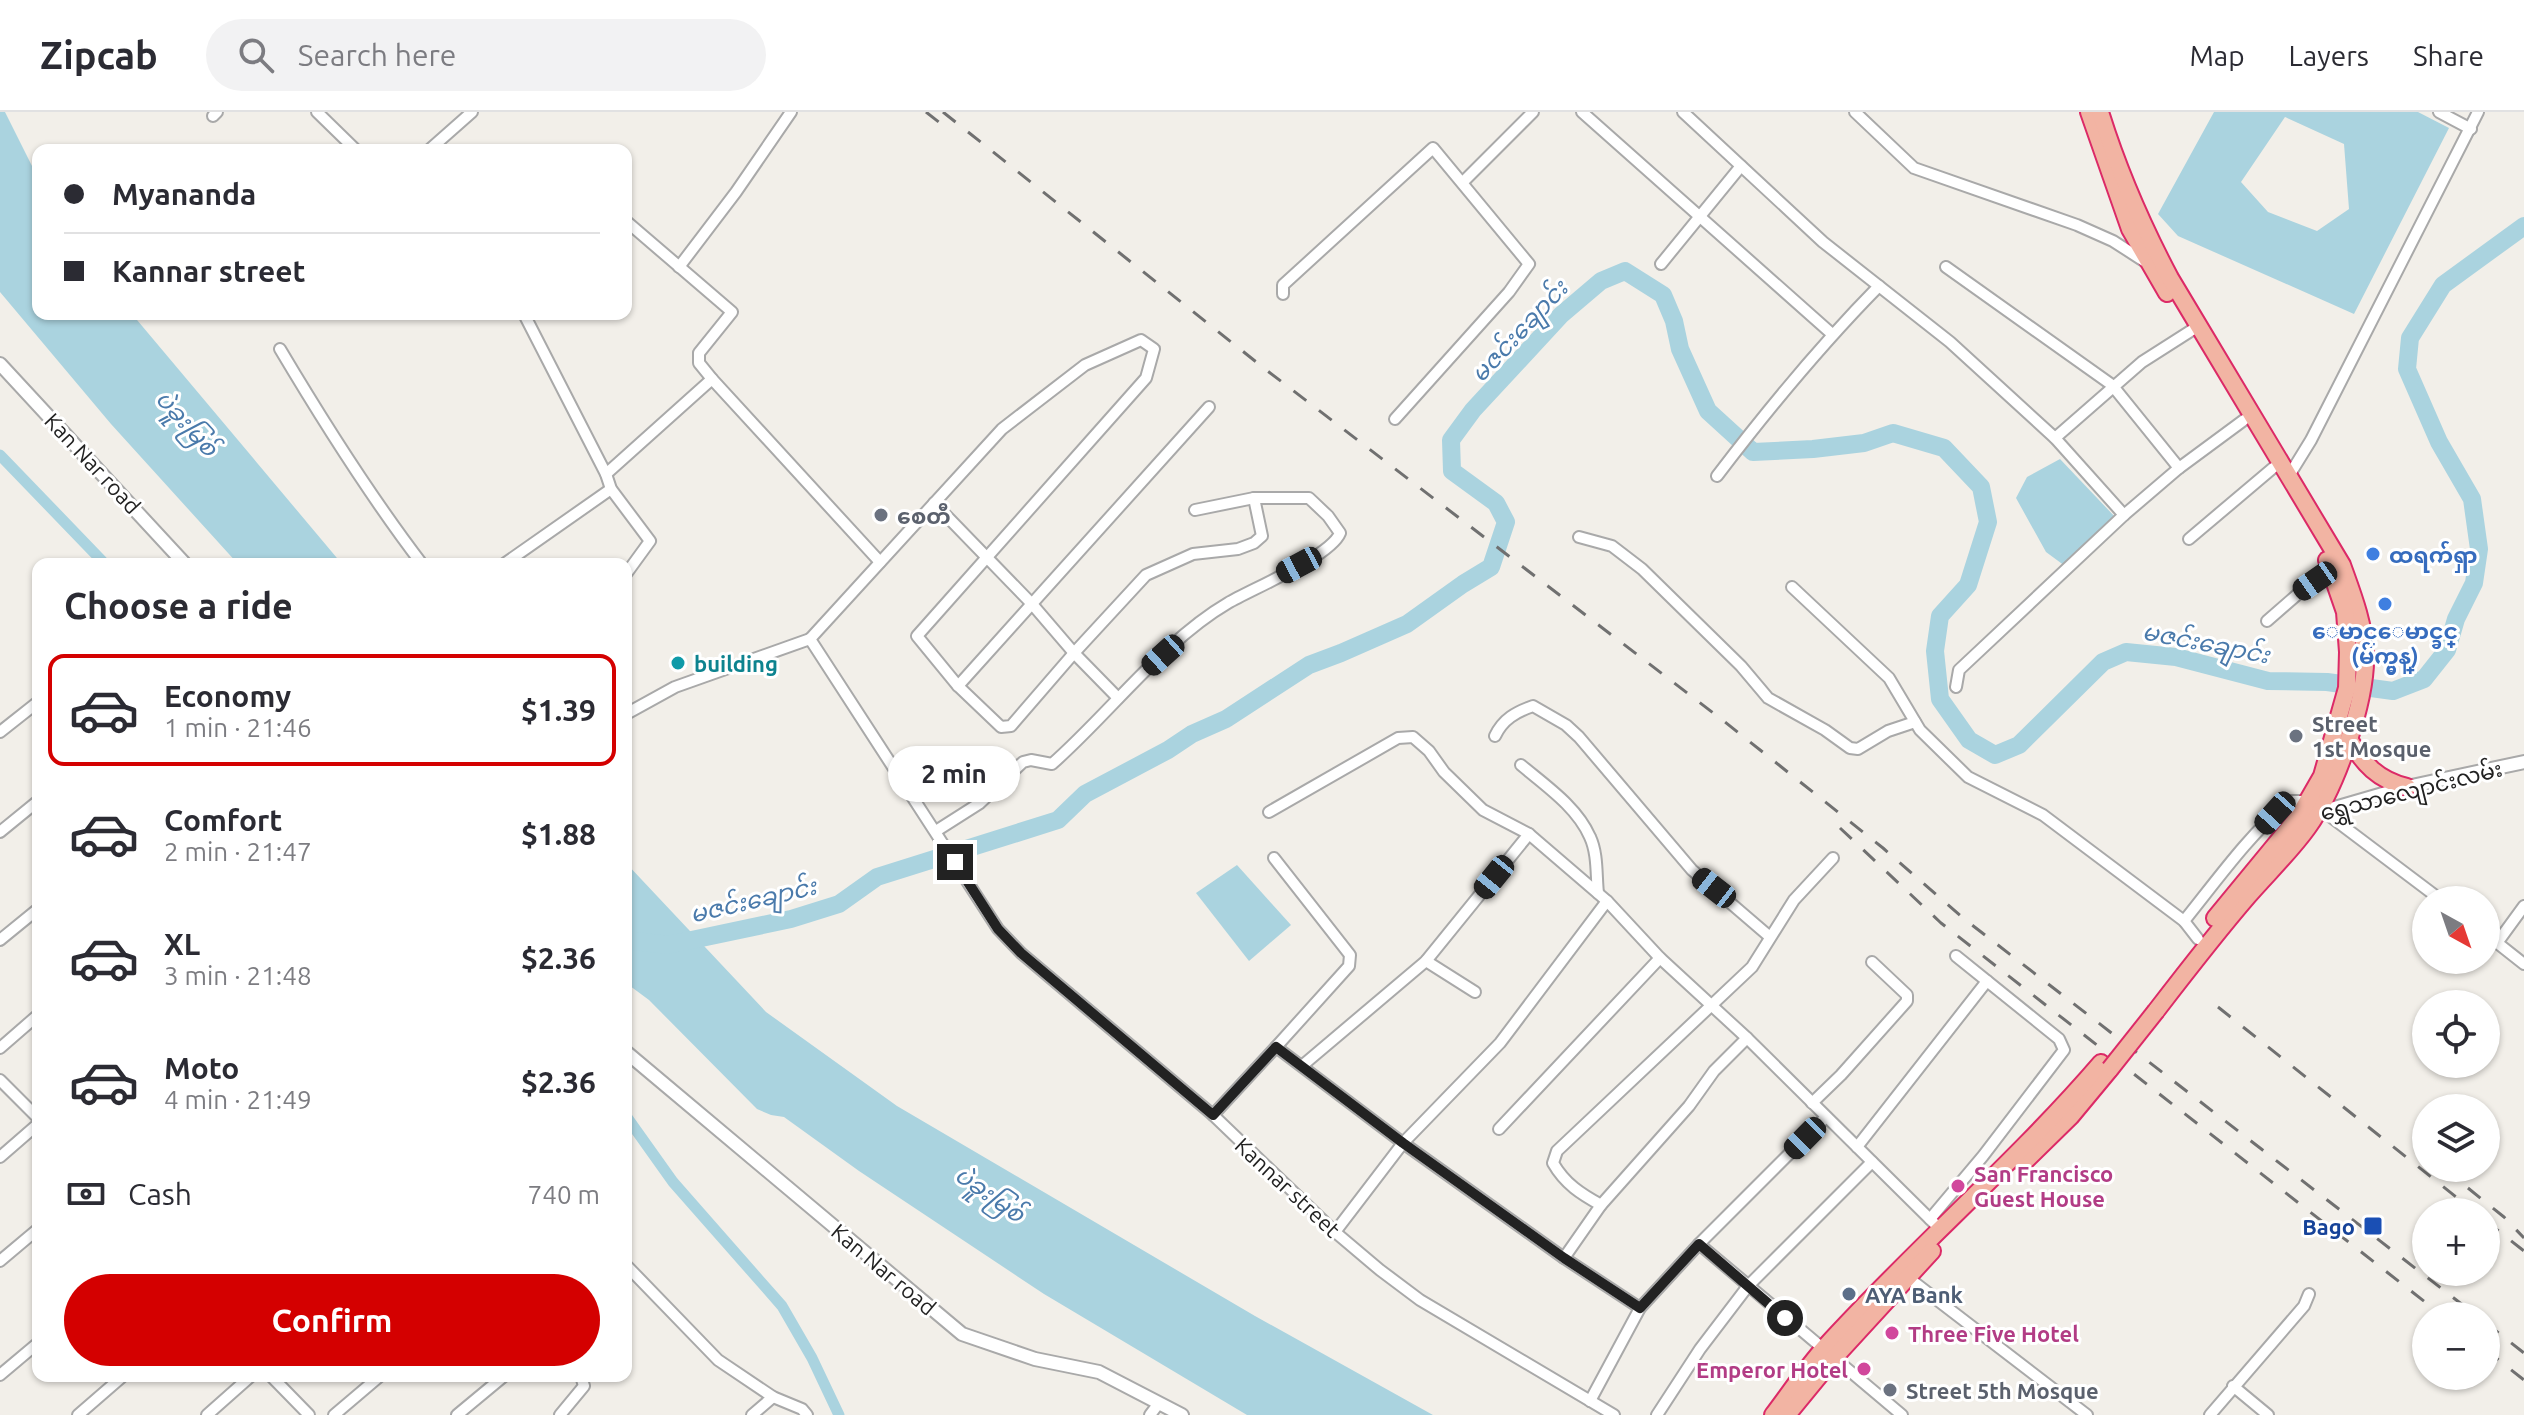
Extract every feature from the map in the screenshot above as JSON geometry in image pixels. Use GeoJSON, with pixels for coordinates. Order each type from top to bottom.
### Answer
{"type":"FeatureCollection","features":[{"type":"Feature","properties":{"kind":"highway"},"geometry":{"type":"LineString","coordinates":[[1773,1415],[1903,1274],[2071,1116],[2198,939],[2314,809],[2349,739],[2355,689],[2358,611],[2342,565],[2290,474],[2195,328],[2148,264],[2130,229],[2089,112]]}},
{"type":"Feature","properties":{"kind":"highway"},"geometry":{"type":"LineString","coordinates":[[2100,112],[2147,234],[2244,420],[2332,569],[2356,652]]}},
{"type":"Feature","properties":{"kind":"highway"},"geometry":{"type":"LineString","coordinates":[[2151,1007],[2309,826],[2322,776],[2355,689]]}},
{"type":"Feature","properties":{"kind":"highway"},"geometry":{"type":"LineString","coordinates":[[2349,739],[2368,767],[2380,777],[2407,787]]}},
{"type":"Feature","properties":{"kind":"highway"},"geometry":{"type":"LineString","coordinates":[[1903,1274],[1935,1224],[2106,1066]]}},
{"type":"Feature","properties":{"kind":"highway"},"geometry":{"type":"LineString","coordinates":[[1787,1415],[1828,1354]]}},
{"type":"Feature","properties":{"kind":"street"},"geometry":{"type":"LineString","coordinates":[[317,112],[350,144]]}},
{"type":"Feature","properties":{"kind":"street"},"geometry":{"type":"LineString","coordinates":[[436,144],[472,112]]}},
{"type":"Feature","properties":{"kind":"street"},"geometry":{"type":"LineString","coordinates":[[679,267],[791,112]]}},
{"type":"Feature","properties":{"kind":"street"},"geometry":{"type":"LineString","coordinates":[[1463,182],[1533,112]]}},
{"type":"Feature","properties":{"kind":"street"},"geometry":{"type":"LineString","coordinates":[[1582,112],[1832,334]]}},
{"type":"Feature","properties":{"kind":"street"},"geometry":{"type":"LineString","coordinates":[[1683,112],[1823,242],[1950,342],[2055,438],[2124,515]]}},
{"type":"Feature","properties":{"kind":"street"},"geometry":{"type":"LineString","coordinates":[[1855,112],[1914,168],[2077,225],[2113,241],[2148,264]]}},
{"type":"Feature","properties":{"kind":"street"},"geometry":{"type":"LineString","coordinates":[[2439,112],[2471,129]]}},
{"type":"Feature","properties":{"kind":"street"},"geometry":{"type":"LineString","coordinates":[[2290,474],[2311,440],[2478,112]]}},
{"type":"Feature","properties":{"kind":"street"},"geometry":{"type":"LineString","coordinates":[[1283,294],[1283,285],[1433,148],[1529,264],[1509,292],[1395,419]]}},
{"type":"Feature","properties":{"kind":"street"},"geometry":{"type":"LineString","coordinates":[[1661,264],[1741,166]]}},
{"type":"Feature","properties":{"kind":"street"},"geometry":{"type":"LineString","coordinates":[[632,226],[732,312],[699,353],[699,363],[880,562]]}},
{"type":"Feature","properties":{"kind":"street"},"geometry":{"type":"LineString","coordinates":[[1946,267],[2112,385],[2179,468]]}},
{"type":"Feature","properties":{"kind":"street"},"geometry":{"type":"LineString","coordinates":[[1717,476],[1770,405],[1879,286]]}},
{"type":"Feature","properties":{"kind":"street"},"geometry":{"type":"LineString","coordinates":[[527,320],[611,489],[650,541],[632,566]]}},
{"type":"Feature","properties":{"kind":"street"},"geometry":{"type":"LineString","coordinates":[[2055,438],[2112,385],[2195,328]]}},
{"type":"Feature","properties":{"kind":"street"},"geometry":{"type":"LineString","coordinates":[[632,711],[675,687],[810,639],[1002,429],[1085,365],[1141,340],[1154,349],[1146,378],[917,636],[958,686],[1001,727],[1011,726],[1146,575],[1193,554],[1238,549],[1262,536],[1254,498]]}},
{"type":"Feature","properties":{"kind":"street"},"geometry":{"type":"LineString","coordinates":[[280,349],[315,408],[417,558]]}},
{"type":"Feature","properties":{"kind":"street","name":"Kan Nar road"},"geometry":{"type":"LineString","coordinates":[[0,364],[179,558]]}},
{"type":"Feature","properties":{"kind":"street"},"geometry":{"type":"LineString","coordinates":[[606,474],[712,379]]}},
{"type":"Feature","properties":{"kind":"street"},"geometry":{"type":"LineString","coordinates":[[958,686],[1209,407]]}},
{"type":"Feature","properties":{"kind":"street"},"geometry":{"type":"LineString","coordinates":[[1956,687],[1959,670],[2124,515],[2179,468],[2244,420]]}},
{"type":"Feature","properties":{"kind":"street"},"geometry":{"type":"LineString","coordinates":[[2189,539],[2273,468]]}},
{"type":"Feature","properties":{"kind":"street"},"geometry":{"type":"LineString","coordinates":[[513,558],[611,489]]}},
{"type":"Feature","properties":{"kind":"street"},"geometry":{"type":"LineString","coordinates":[[938,835],[980,803],[1023,762],[1031,760],[1052,764],[1181,639],[1224,605],[1299,565],[1337,541],[1340,533],[1309,498],[1254,498],[1195,510]]}},
{"type":"Feature","properties":{"kind":"street"},"geometry":{"type":"LineString","coordinates":[[934,503],[1118,698]]}},
{"type":"Feature","properties":{"kind":"street"},"geometry":{"type":"LineString","coordinates":[[1579,537],[1612,546],[1642,569],[1741,666],[1768,698],[1850,748],[1858,749],[1888,731],[1915,722]]}},
{"type":"Feature","properties":{"kind":"street"},"geometry":{"type":"LineString","coordinates":[[2267,621],[2332,569]]}},
{"type":"Feature","properties":{"kind":"street"},"geometry":{"type":"LineString","coordinates":[[1792,587],[1889,678],[1915,722],[1943,755],[1968,777],[2043,815],[2184,921],[2198,939]]}},
{"type":"Feature","properties":{"kind":"street","name":"Kannar street"},"geometry":{"type":"LineString","coordinates":[[810,639],[998,929],[1021,953],[1213,1115],[1335,1232],[1420,1300],[1614,1415]]}},
{"type":"Feature","properties":{"kind":"street"},"geometry":{"type":"LineString","coordinates":[[1495,736],[1499,727],[1515,712],[1533,706],[1566,725],[1692,870],[1770,937]]}},
{"type":"Feature","properties":{"kind":"street"},"geometry":{"type":"LineString","coordinates":[[0,732],[32,707]]}},
{"type":"Feature","properties":{"kind":"street"},"geometry":{"type":"LineString","coordinates":[[1269,812],[1398,738],[1413,737],[1483,810],[1529,834],[1607,901],[1660,958],[1747,1038],[1935,1224],[2064,1050],[2059,1039],[1956,956]]}},
{"type":"Feature","properties":{"kind":"street","name":"ရွှေသာလျောင်းလမ်း"},"geometry":{"type":"LineString","coordinates":[[2314,809],[2524,762]]}},
{"type":"Feature","properties":{"kind":"street"},"geometry":{"type":"LineString","coordinates":[[1521,765],[1557,795],[1575,814],[1590,837],[1598,893]]}},
{"type":"Feature","properties":{"kind":"street"},"geometry":{"type":"LineString","coordinates":[[2184,921],[2234,858],[2289,801],[2314,809],[2421,886]]}},
{"type":"Feature","properties":{"kind":"street"},"geometry":{"type":"LineString","coordinates":[[0,832],[32,806]]}},
{"type":"Feature","properties":{"kind":"street"},"geometry":{"type":"LineString","coordinates":[[1303,1065],[1426,961],[1529,834]]}},
{"type":"Feature","properties":{"kind":"street"},"geometry":{"type":"LineString","coordinates":[[1213,1115],[1349,966],[1350,955],[1274,858]]}},
{"type":"Feature","properties":{"kind":"street"},"geometry":{"type":"LineString","coordinates":[[1601,1205],[1562,1179],[1553,1163],[1557,1151],[1752,967],[1794,900],[1833,858]]}},
{"type":"Feature","properties":{"kind":"street"},"geometry":{"type":"LineString","coordinates":[[1335,1232],[1403,1143],[1500,1043],[1607,901]]}},
{"type":"Feature","properties":{"kind":"street"},"geometry":{"type":"LineString","coordinates":[[2500,939],[2524,906]]}},
{"type":"Feature","properties":{"kind":"street"},"geometry":{"type":"LineString","coordinates":[[0,940],[32,914]]}},
{"type":"Feature","properties":{"kind":"street"},"geometry":{"type":"LineString","coordinates":[[2500,945],[2524,964]]}},
{"type":"Feature","properties":{"kind":"street"},"geometry":{"type":"LineString","coordinates":[[1499,1129],[1660,958]]}},
{"type":"Feature","properties":{"kind":"street"},"geometry":{"type":"LineString","coordinates":[[1426,961],[1475,992]]}},
{"type":"Feature","properties":{"kind":"street"},"geometry":{"type":"LineString","coordinates":[[1812,1103],[1907,1001],[1907,995],[1872,962]]}},
{"type":"Feature","properties":{"kind":"street"},"geometry":{"type":"LineString","coordinates":[[1857,1147],[1987,981]]}},
{"type":"Feature","properties":{"kind":"street"},"geometry":{"type":"LineString","coordinates":[[0,1048],[32,1020]]}},
{"type":"Feature","properties":{"kind":"street"},"geometry":{"type":"LineString","coordinates":[[1564,1258],[1601,1205],[1689,1106],[1714,1071],[1747,1038]]}},
{"type":"Feature","properties":{"kind":"street"},"geometry":{"type":"LineString","coordinates":[[1276,1047],[1403,1143],[1640,1308]]}},
{"type":"Feature","properties":{"kind":"street","name":"Kan Nar road"},"geometry":{"type":"LineString","coordinates":[[632,1057],[962,1334],[1035,1359],[1099,1372],[1182,1415]]}},
{"type":"Feature","properties":{"kind":"street"},"geometry":{"type":"LineString","coordinates":[[0,1080],[32,1115]]}},
{"type":"Feature","properties":{"kind":"street"},"geometry":{"type":"LineString","coordinates":[[1590,1401],[1640,1308],[1826,1117]]}},
{"type":"Feature","properties":{"kind":"street"},"geometry":{"type":"LineString","coordinates":[[0,1157],[32,1127]]}},
{"type":"Feature","properties":{"kind":"street"},"geometry":{"type":"LineString","coordinates":[[1657,1415],[1700,1349],[1748,1286],[1872,1162]]}},
{"type":"Feature","properties":{"kind":"street"},"geometry":{"type":"LineString","coordinates":[[0,1261],[32,1234]]}},
{"type":"Feature","properties":{"kind":"street"},"geometry":{"type":"LineString","coordinates":[[1699,1244],[1902,1415]]}},
{"type":"Feature","properties":{"kind":"street"},"geometry":{"type":"LineString","coordinates":[[632,1271],[718,1360],[773,1397],[802,1409],[807,1415]]}},
{"type":"Feature","properties":{"kind":"street"},"geometry":{"type":"LineString","coordinates":[[1903,1274],[2087,1415]]}},
{"type":"Feature","properties":{"kind":"street"},"geometry":{"type":"LineString","coordinates":[[2210,1415],[2304,1306],[2309,1294]]}},
{"type":"Feature","properties":{"kind":"street"},"geometry":{"type":"LineString","coordinates":[[0,1375],[32,1348]]}},
{"type":"Feature","properties":{"kind":"street"},"geometry":{"type":"LineString","coordinates":[[78,1415],[116,1382]]}},
{"type":"Feature","properties":{"kind":"street"},"geometry":{"type":"LineString","coordinates":[[207,1415],[244,1382]]}},
{"type":"Feature","properties":{"kind":"street"},"geometry":{"type":"LineString","coordinates":[[277,1382],[309,1415]]}},
{"type":"Feature","properties":{"kind":"street"},"geometry":{"type":"LineString","coordinates":[[334,1415],[373,1382]]}},
{"type":"Feature","properties":{"kind":"street"},"geometry":{"type":"LineString","coordinates":[[457,1415],[497,1382]]}},
{"type":"Feature","properties":{"kind":"street"},"geometry":{"type":"LineString","coordinates":[[560,1415],[584,1386],[583,1382]]}},
{"type":"Feature","properties":{"kind":"street"},"geometry":{"type":"LineString","coordinates":[[2233,1386],[2268,1415]]}},
{"type":"Feature","properties":{"kind":"street"},"geometry":{"type":"LineString","coordinates":[[752,1415],[773,1397]]}},
{"type":"Feature","properties":{"kind":"street"},"geometry":{"type":"LineString","coordinates":[[1150,1415],[1159,1403]]}},
{"type":"Feature","properties":{"kind":"water","name":"ပဲခူးမြစ်"},"geometry":{"type":"Polygon","coordinates":[[[0,112],[5,112],[32,166],[32,320],[137,320],[337,558],[233,558],[111,424],[0,292],[0,112]]]}},
{"type":"Feature","properties":{"kind":"water"},"geometry":{"type":"Polygon","coordinates":[[[2214,112],[2418,112],[2449,128],[2354,314],[2178,236],[2158,214],[2214,112]],[[2285,117],[2241,182],[2268,212],[2317,231],[2349,209],[2344,144],[2285,117]]]}},
{"type":"Feature","properties":{"kind":"water"},"geometry":{"type":"Polygon","coordinates":[[[2060,459],[2116,518],[2065,566],[2046,552],[2016,498],[2027,477],[2060,459]]]}},
{"type":"Feature","properties":{"kind":"water"},"geometry":{"type":"Polygon","coordinates":[[[1237,865],[1291,925],[1249,961],[1196,893],[1237,865]]]}},
{"type":"Feature","properties":{"kind":"water","name":"ပဲခူးမြစ်"},"geometry":{"type":"Polygon","coordinates":[[[632,869],[766,1012],[897,1106],[1255,1316],[1433,1415],[1247,1415],[1044,1294],[859,1171],[784,1117],[757,1109],[649,1000],[632,987],[632,869]]]}},
{"type":"Feature","properties":{"kind":"waterway","name":"မဇင်းချောင်း"},"geometry":{"type":"LineString","coordinates":[[632,941],[668,945],[791,919],[839,904],[877,877],[1058,820],[1085,794],[1192,734],[1226,719],[1309,665],[1407,624],[1491,567],[1506,522],[1496,503],[1452,471],[1451,440],[1473,410],[1561,315],[1601,281],[1625,271],[1663,295],[1674,321],[1680,349],[1708,411],[1753,452],[1864,443],[1893,433],[1944,448],[1981,487],[1988,522],[1968,585],[1940,616],[1935,651],[1940,699],[1969,740],[1995,755],[2019,745],[2103,662],[2126,652],[2176,657],[2268,681],[2327,682],[2393,691],[2424,679],[2447,650],[2456,619],[2474,583],[2479,549],[2472,499],[2439,442],[2407,369],[2410,338],[2443,285],[2524,226]]}},
{"type":"Feature","properties":{"kind":"waterway"},"geometry":{"type":"LineString","coordinates":[[0,455],[99,558]]}},
{"type":"Feature","properties":{"kind":"waterway"},"geometry":{"type":"LineString","coordinates":[[632,1124],[673,1182],[782,1306],[812,1358],[839,1415]]}},
{"type":"Feature","properties":{"kind":"railway"},"geometry":{"type":"LineString","coordinates":[[926,112],[949,130]]}},
{"type":"Feature","properties":{"kind":"railway"},"geometry":{"type":"LineString","coordinates":[[943,112],[1265,369],[1725,722],[1883,848],[1963,918],[2459,1302]]}},
{"type":"Feature","properties":{"kind":"railway"},"geometry":{"type":"LineString","coordinates":[[1840,828],[1941,923],[2425,1302]]}},
{"type":"Feature","properties":{"kind":"railway"},"geometry":{"type":"LineString","coordinates":[[2218,1007],[2457,1198]]}},
{"type":"Feature","properties":{"kind":"railway"},"geometry":{"type":"LineString","coordinates":[[2460,1182],[2504,1217],[2524,1238]]}},
{"type":"Feature","properties":{"kind":"railway"},"geometry":{"type":"LineString","coordinates":[[2500,1232],[2524,1251]]}},
{"type":"Feature","properties":{"kind":"railway"},"geometry":{"type":"LineString","coordinates":[[2500,1334],[2524,1353]]}},
{"type":"Feature","properties":{"kind":"railway"},"geometry":{"type":"LineString","coordinates":[[2500,1361],[2524,1380]]}},
{"type":"Feature","properties":{"kind":"place","name":"စေတီ"},"geometry":{"type":"Point","coordinates":[881,515]}},
{"type":"Feature","properties":{"kind":"place","name":"ထရက်ရှာ"},"geometry":{"type":"Point","coordinates":[2373,554]}},
{"type":"Feature","properties":{"kind":"place","name":"ေမာင္ေမာင္ခင္ (မ်က္မွန္)"},"geometry":{"type":"Point","coordinates":[2385,604]}},
{"type":"Feature","properties":{"kind":"place","name":"building"},"geometry":{"type":"Point","coordinates":[678,663]}},
{"type":"Feature","properties":{"kind":"place","name":"Street 1st Mosque"},"geometry":{"type":"Point","coordinates":[2296,736]}},
{"type":"Feature","properties":{"kind":"place","name":"San Francisco Guest House"},"geometry":{"type":"Point","coordinates":[1958,1186]}},
{"type":"Feature","properties":{"kind":"place","name":"Bago"},"geometry":{"type":"Point","coordinates":[2373,1226]}},
{"type":"Feature","properties":{"kind":"place","name":"AYA Bank"},"geometry":{"type":"Point","coordinates":[1849,1294]}},
{"type":"Feature","properties":{"kind":"place","name":"Three Five Hotel"},"geometry":{"type":"Point","coordinates":[1892,1333]}},
{"type":"Feature","properties":{"kind":"place","name":"Emperor Hotel"},"geometry":{"type":"Point","coordinates":[1864,1369]}},
{"type":"Feature","properties":{"kind":"place","name":"Street 5th Mosque"},"geometry":{"type":"Point","coordinates":[1890,1390]}},
{"type":"Feature","properties":{"kind":"route"},"geometry":{"type":"LineString","coordinates":[[955,862],[998,929],[1021,953],[1213,1115],[1276,1047],[1403,1143],[1640,1308],[1699,1244],[1785,1318]]}}]}
